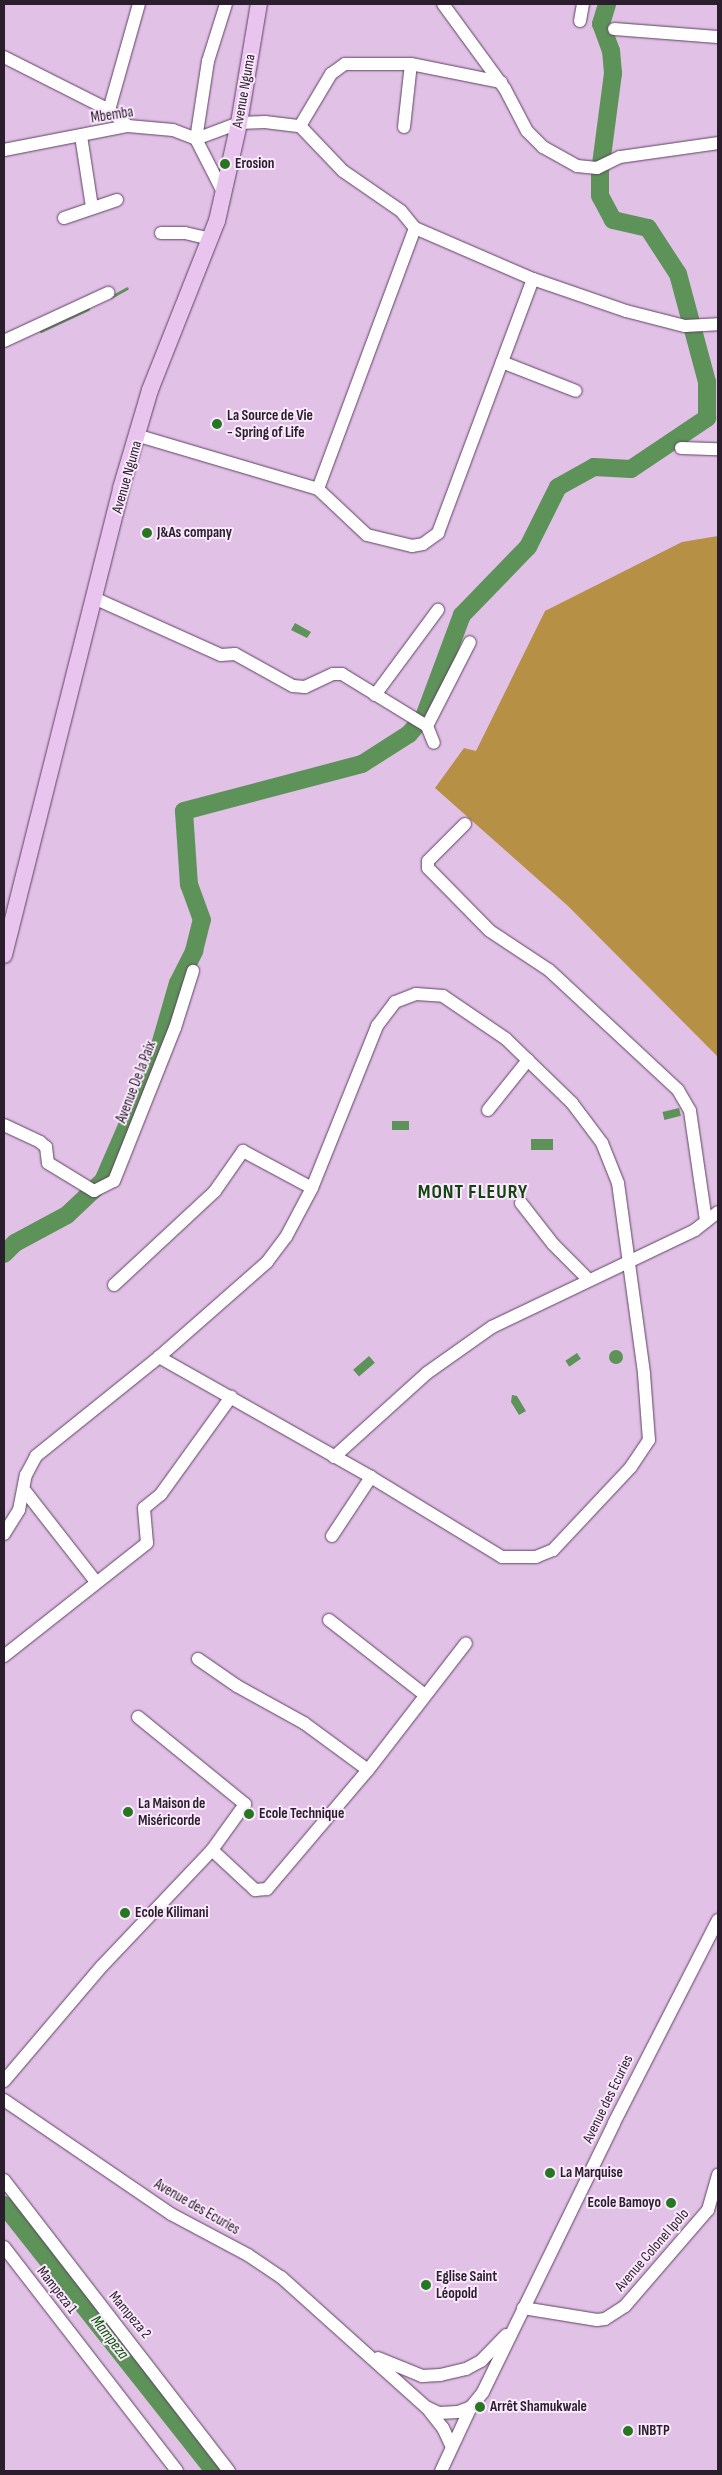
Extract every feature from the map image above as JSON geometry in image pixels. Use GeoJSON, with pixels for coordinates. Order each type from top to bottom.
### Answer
{"type":"FeatureCollection","features":[{"type":"Feature","properties":{"kind":"main road","name":"Avenue Nguma"},"geometry":{"type":"LineString","coordinates":[[4,955],[121,488],[139,436],[150,390],[210,239],[239,123],[259,4]]}},
{"type":"Feature","properties":{"kind":"street"},"geometry":{"type":"LineString","coordinates":[[110,110],[139,4]]}},
{"type":"Feature","properties":{"kind":"street"},"geometry":{"type":"LineString","coordinates":[[222,190],[196,139],[208,61],[226,4]]}},
{"type":"Feature","properties":{"kind":"street"},"geometry":{"type":"LineString","coordinates":[[443,4],[501,82],[527,130],[543,147],[577,166],[601,167],[611,160],[718,143]]}},
{"type":"Feature","properties":{"kind":"street"},"geometry":{"type":"LineString","coordinates":[[580,21],[583,4]]}},
{"type":"Feature","properties":{"kind":"street"},"geometry":{"type":"LineString","coordinates":[[614,29],[718,37]]}},
{"type":"Feature","properties":{"kind":"street"},"geometry":{"type":"LineString","coordinates":[[4,58],[110,110],[128,126]]}},
{"type":"Feature","properties":{"kind":"street"},"geometry":{"type":"LineString","coordinates":[[300,126],[337,69],[356,62],[411,64],[501,82]]}},
{"type":"Feature","properties":{"kind":"street"},"geometry":{"type":"LineString","coordinates":[[404,127],[411,64]]}},
{"type":"Feature","properties":{"kind":"street"},"geometry":{"type":"LineString","coordinates":[[196,139],[239,123],[265,122],[300,126],[343,171],[401,211],[415,228],[533,279],[626,311],[685,326],[718,324]]}},
{"type":"Feature","properties":{"kind":"street","name":"Mbemba"},"geometry":{"type":"LineString","coordinates":[[4,150],[128,126],[173,130],[196,139]]}},
{"type":"Feature","properties":{"kind":"street"},"geometry":{"type":"LineString","coordinates":[[81,136],[92,207]]}},
{"type":"Feature","properties":{"kind":"street"},"geometry":{"type":"LineString","coordinates":[[64,218],[117,200]]}},
{"type":"Feature","properties":{"kind":"street"},"geometry":{"type":"LineString","coordinates":[[318,489],[415,228]]}},
{"type":"Feature","properties":{"kind":"street"},"geometry":{"type":"LineString","coordinates":[[161,233],[178,232],[210,239]]}},
{"type":"Feature","properties":{"kind":"street"},"geometry":{"type":"LineString","coordinates":[[139,436],[318,489],[362,531],[375,540],[412,546],[431,541],[438,533],[533,279]]}},
{"type":"Feature","properties":{"kind":"street"},"geometry":{"type":"LineString","coordinates":[[4,341],[108,293]]}},
{"type":"Feature","properties":{"kind":"street"},"geometry":{"type":"LineString","coordinates":[[502,362],[576,391]]}},
{"type":"Feature","properties":{"kind":"street"},"geometry":{"type":"LineString","coordinates":[[681,448],[718,449]]}},
{"type":"Feature","properties":{"kind":"street"},"geometry":{"type":"LineString","coordinates":[[94,598],[221,655],[235,654],[293,686],[305,687],[338,673],[424,725],[434,743]]}},
{"type":"Feature","properties":{"kind":"street"},"geometry":{"type":"LineString","coordinates":[[375,695],[438,610]]}},
{"type":"Feature","properties":{"kind":"street"},"geometry":{"type":"LineString","coordinates":[[424,725],[470,642]]}},
{"type":"Feature","properties":{"kind":"street"},"geometry":{"type":"LineString","coordinates":[[465,824],[428,861],[428,868],[490,931],[549,970],[678,1090],[690,1111],[706,1221]]}},
{"type":"Feature","properties":{"kind":"street","name":"Avenue De la Paix"},"geometry":{"type":"LineString","coordinates":[[4,1125],[40,1142],[46,1147],[48,1163],[92,1190],[114,1181],[122,1166],[193,971]]}},
{"type":"Feature","properties":{"kind":"street"},"geometry":{"type":"LineString","coordinates":[[4,1534],[19,1510],[25,1491],[26,1474],[36,1456],[159,1357],[267,1262],[286,1237],[312,1188],[377,1026],[386,1010],[395,1002],[416,994],[442,996],[506,1039],[572,1103],[602,1143],[618,1183],[630,1260],[647,1400],[648,1440],[631,1467],[553,1550],[536,1557],[502,1558],[371,1477],[159,1357]]}},
{"type":"Feature","properties":{"kind":"street"},"geometry":{"type":"LineString","coordinates":[[488,1110],[528,1060]]}},
{"type":"Feature","properties":{"kind":"street"},"geometry":{"type":"LineString","coordinates":[[114,1286],[215,1191],[243,1152],[312,1188]]}},
{"type":"Feature","properties":{"kind":"street"},"geometry":{"type":"LineString","coordinates":[[521,1203],[553,1244],[588,1280]]}},
{"type":"Feature","properties":{"kind":"street"},"geometry":{"type":"LineString","coordinates":[[334,1457],[427,1373],[492,1327],[695,1230],[718,1212]]}},
{"type":"Feature","properties":{"kind":"street"},"geometry":{"type":"LineString","coordinates":[[4,1656],[147,1543],[144,1508],[172,1480],[231,1397]]}},
{"type":"Feature","properties":{"kind":"street"},"geometry":{"type":"LineString","coordinates":[[332,1536],[371,1477]]}},
{"type":"Feature","properties":{"kind":"street"},"geometry":{"type":"LineString","coordinates":[[25,1491],[96,1582]]}},
{"type":"Feature","properties":{"kind":"street"},"geometry":{"type":"LineString","coordinates":[[329,1620],[425,1695]]}},
{"type":"Feature","properties":{"kind":"street"},"geometry":{"type":"LineString","coordinates":[[212,1850],[255,1890],[267,1889],[368,1770],[466,1643]]}},
{"type":"Feature","properties":{"kind":"street"},"geometry":{"type":"LineString","coordinates":[[198,1659],[237,1686],[304,1723],[368,1770]]}},
{"type":"Feature","properties":{"kind":"street"},"geometry":{"type":"LineString","coordinates":[[4,2081],[102,1966],[212,1850],[244,1804],[138,1717]]}},
{"type":"Feature","properties":{"kind":"street","name":"Avenue des Ecuries"},"geometry":{"type":"LineString","coordinates":[[4,2100],[171,2214],[248,2254],[312,2302],[426,2407],[449,2413],[471,2406],[483,2392],[718,1920]]}},
{"type":"Feature","properties":{"kind":"street","name":"Avenue Colonel Ipolo"},"geometry":{"type":"LineString","coordinates":[[524,2308],[597,2320],[605,2318],[625,2306],[708,2210],[718,2174]]}},
{"type":"Feature","properties":{"kind":"street","name":"Mampeza 2"},"geometry":{"type":"LineString","coordinates":[[4,2180],[229,2471]]}},
{"type":"Feature","properties":{"kind":"street","name":"Mampeza 1"},"geometry":{"type":"LineString","coordinates":[[4,2247],[177,2471]]}},
{"type":"Feature","properties":{"kind":"street","name":"Avenue des Ecuries"},"geometry":{"type":"LineString","coordinates":[[366,2351],[422,2376],[440,2375],[466,2369],[481,2361],[517,2322]]}},
{"type":"Feature","properties":{"kind":"street"},"geometry":{"type":"LineString","coordinates":[[441,2471],[471,2406]]}},
{"type":"Feature","properties":{"kind":"street"},"geometry":{"type":"LineString","coordinates":[[426,2407],[443,2428],[452,2447]]}},
{"type":"Feature","properties":{"kind":"shaded area"},"geometry":{"type":"Polygon","coordinates":[[[718,536],[718,1057],[568,906],[435,788],[464,748],[476,751],[545,611],[682,542],[718,536]]]}},
{"type":"Feature","properties":{"kind":"shaded area"},"geometry":{"type":"Polygon","coordinates":[[[295,623],[311,632],[307,638],[291,630],[295,623]]]}},
{"type":"Feature","properties":{"kind":"shaded area"},"geometry":{"type":"Polygon","coordinates":[[[679,1108],[681,1116],[664,1120],[663,1112],[679,1108]]]}},
{"type":"Feature","properties":{"kind":"shaded area"},"geometry":{"type":"Polygon","coordinates":[[[392,1121],[409,1121],[409,1130],[392,1130],[392,1121]]]}},
{"type":"Feature","properties":{"kind":"shaded area"},"geometry":{"type":"Polygon","coordinates":[[[531,1139],[553,1139],[553,1150],[531,1150],[531,1139]]]}},
{"type":"Feature","properties":{"kind":"shaded area"},"geometry":{"type":"Polygon","coordinates":[[[613,1350],[619,1350],[623,1357],[619,1364],[613,1364],[609,1360],[609,1354],[613,1350]]]}},
{"type":"Feature","properties":{"kind":"shaded area"},"geometry":{"type":"Polygon","coordinates":[[[577,1353],[581,1359],[569,1367],[565,1361],[577,1353]]]}},
{"type":"Feature","properties":{"kind":"shaded area"},"geometry":{"type":"Polygon","coordinates":[[[369,1356],[375,1363],[359,1377],[353,1370],[369,1356]]]}},
{"type":"Feature","properties":{"kind":"shaded area"},"geometry":{"type":"Polygon","coordinates":[[[512,1395],[517,1396],[526,1411],[519,1415],[511,1402],[512,1395]]]}},
{"type":"Feature","properties":{"kind":"waterway"},"geometry":{"type":"LineString","coordinates":[[4,1254],[15,1243],[67,1215],[103,1181],[156,1059],[178,983],[194,951],[202,920],[189,885],[184,811],[362,764],[409,734],[424,717],[462,615],[528,547],[558,487],[594,467],[631,469],[707,418],[707,382],[678,274],[648,228],[613,220],[600,196],[600,172],[613,73],[611,51],[601,24],[607,4]]}},
{"type":"Feature","properties":{"kind":"waterway"},"geometry":{"type":"LineString","coordinates":[[111,297],[127,288]]}},
{"type":"Feature","properties":{"kind":"waterway"},"geometry":{"type":"LineString","coordinates":[[41,331],[88,309]]}},
{"type":"Feature","properties":{"kind":"waterway","name":"Mampeza"},"geometry":{"type":"LineString","coordinates":[[4,2205],[214,2471]]}},
{"type":"Feature","properties":{"kind":"place","name":"Erosion"},"geometry":{"type":"Point","coordinates":[225,164]}},
{"type":"Feature","properties":{"kind":"place","name":"La Source de Vie - Spring of Life"},"geometry":{"type":"Point","coordinates":[217,424]}},
{"type":"Feature","properties":{"kind":"place","name":"J&As company"},"geometry":{"type":"Point","coordinates":[147,533]}},
{"type":"Feature","properties":{"kind":"place","name":"La Maison de Miséricorde"},"geometry":{"type":"Point","coordinates":[128,1812]}},
{"type":"Feature","properties":{"kind":"place","name":"Ecole Technique"},"geometry":{"type":"Point","coordinates":[249,1814]}},
{"type":"Feature","properties":{"kind":"place","name":"Ecole Kilimani"},"geometry":{"type":"Point","coordinates":[125,1913]}},
{"type":"Feature","properties":{"kind":"place","name":"La Marquise"},"geometry":{"type":"Point","coordinates":[550,2173]}},
{"type":"Feature","properties":{"kind":"place","name":"Ecole Bamoyo"},"geometry":{"type":"Point","coordinates":[671,2203]}},
{"type":"Feature","properties":{"kind":"place","name":"Eglise Saint Léopold"},"geometry":{"type":"Point","coordinates":[426,2285]}},
{"type":"Feature","properties":{"kind":"place","name":"Arrêt Shamukwale"},"geometry":{"type":"Point","coordinates":[480,2407]}},
{"type":"Feature","properties":{"kind":"place","name":"INBTP"},"geometry":{"type":"Point","coordinates":[628,2431]}},
{"type":"Feature","properties":{"kind":"district","name":"MONT FLEURY"},"geometry":{"type":"Point","coordinates":[473,1192]}}]}
